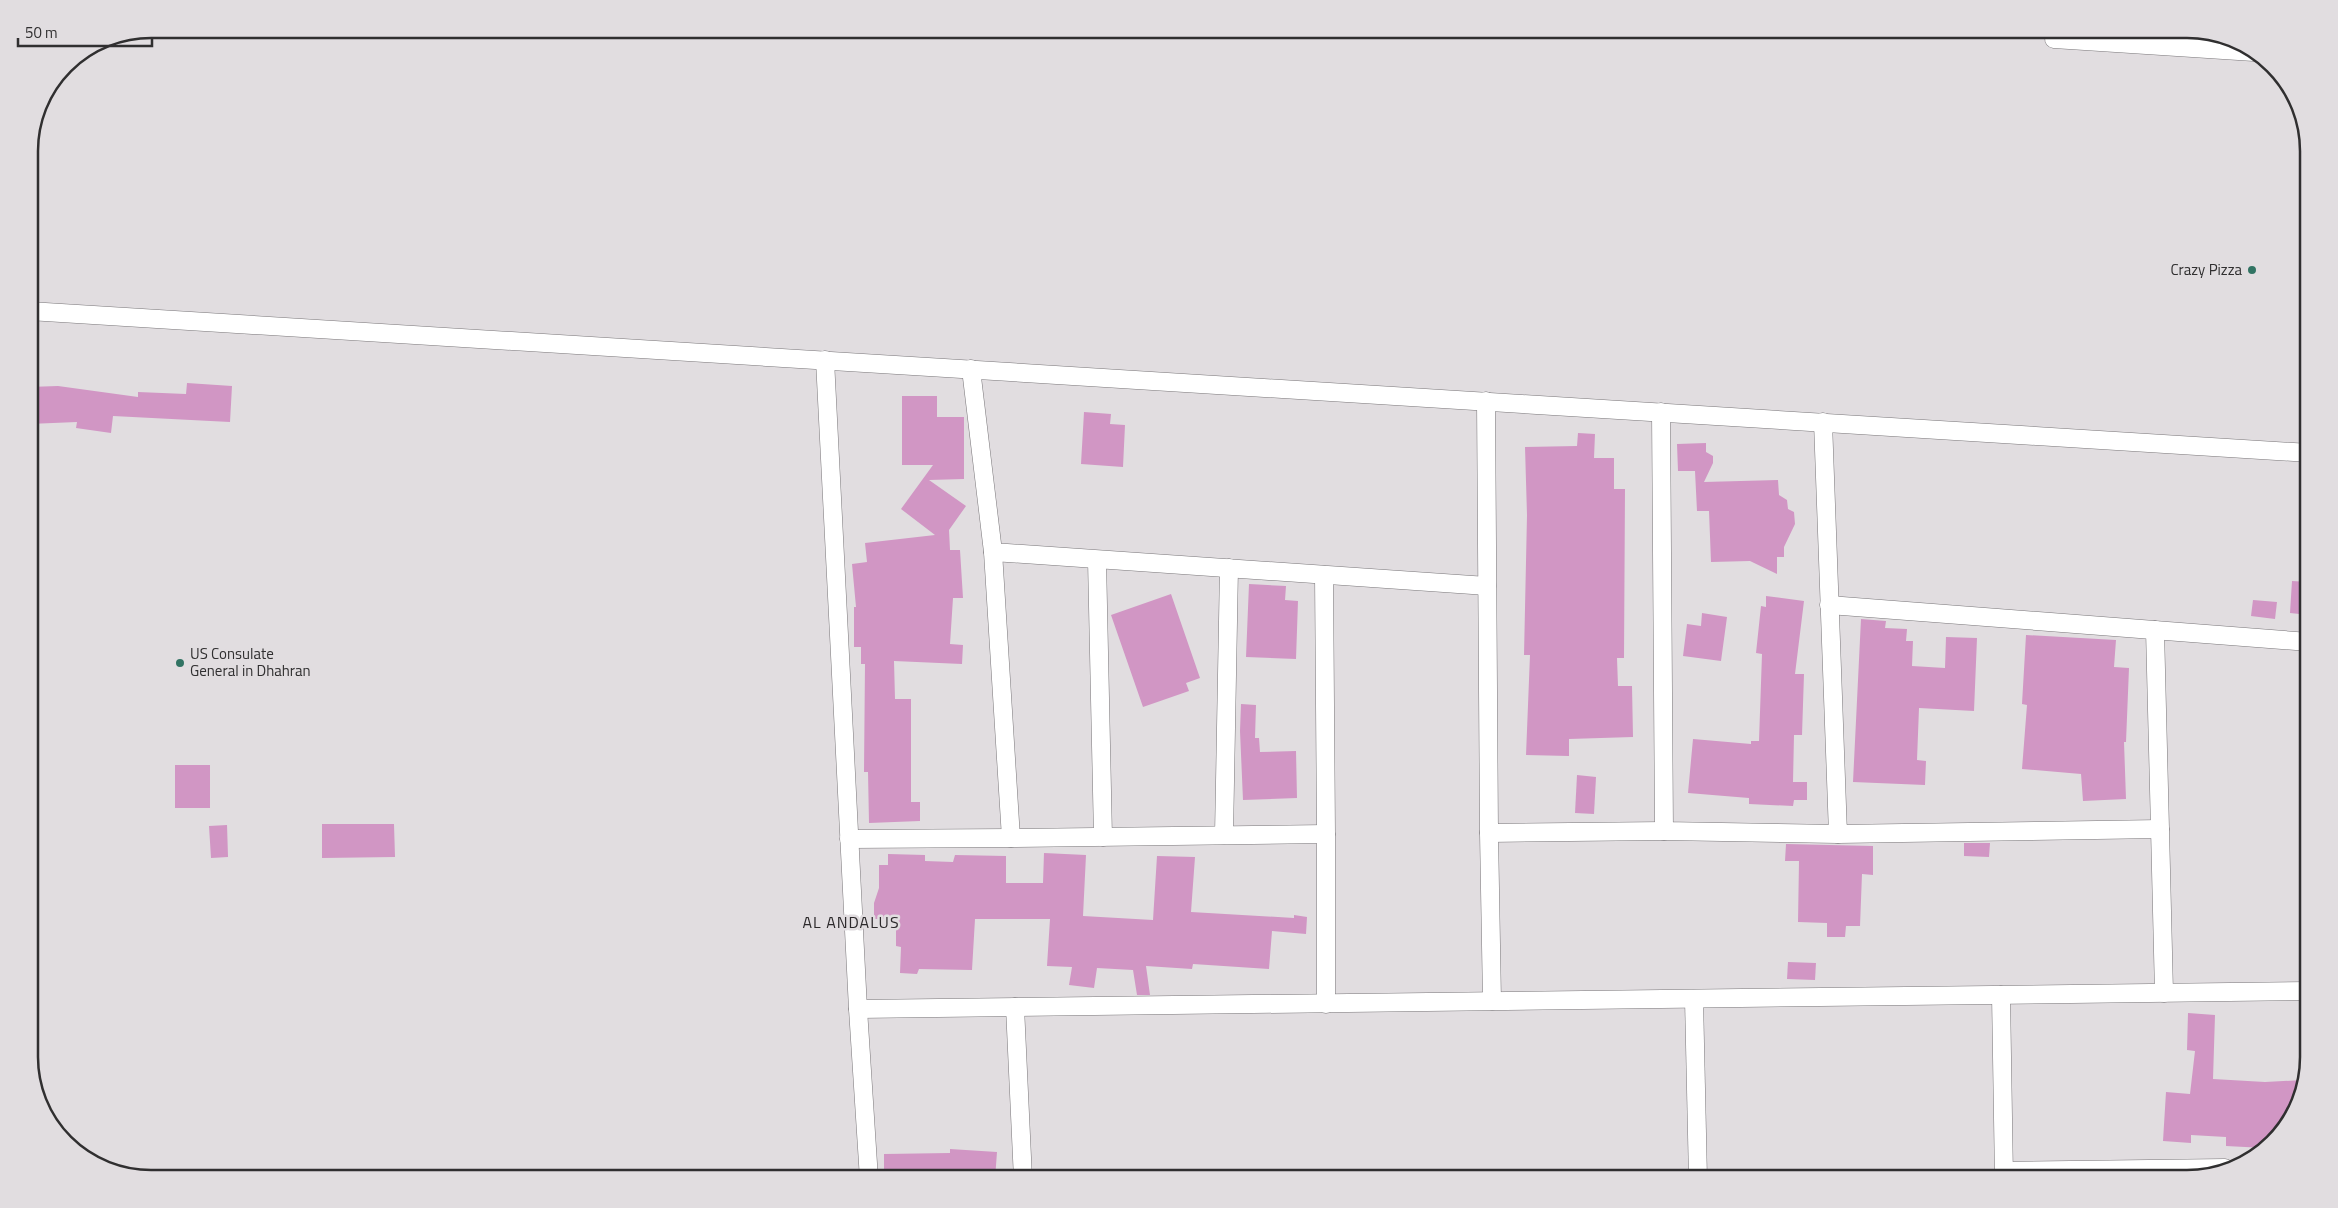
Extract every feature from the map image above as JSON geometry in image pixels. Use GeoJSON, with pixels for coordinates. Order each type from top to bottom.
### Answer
{"type":"FeatureCollection","features":[{"type":"Feature","properties":{"kind":"street"},"geometry":{"type":"LineString","coordinates":[[2054,38],[2240,51]]}},
{"type":"Feature","properties":{"kind":"street"},"geometry":{"type":"LineString","coordinates":[[38,312],[2300,452]]}},
{"type":"Feature","properties":{"kind":"street"},"geometry":{"type":"LineString","coordinates":[[825,360],[858,1009],[868,1170]]}},
{"type":"Feature","properties":{"kind":"street"},"geometry":{"type":"LineString","coordinates":[[971,369],[992,552],[1011,838]]}},
{"type":"Feature","properties":{"kind":"street"},"geometry":{"type":"LineString","coordinates":[[1486,401],[1492,1001]]}},
{"type":"Feature","properties":{"kind":"street"},"geometry":{"type":"LineString","coordinates":[[1661,412],[1664,831]]}},
{"type":"Feature","properties":{"kind":"street"},"geometry":{"type":"LineString","coordinates":[[1822,422],[1838,834]]}},
{"type":"Feature","properties":{"kind":"street"},"geometry":{"type":"LineString","coordinates":[[992,552],[1487,586]]}},
{"type":"Feature","properties":{"kind":"street"},"geometry":{"type":"LineString","coordinates":[[1097,560],[1103,837]]}},
{"type":"Feature","properties":{"kind":"street"},"geometry":{"type":"LineString","coordinates":[[1224,835],[1229,568]]}},
{"type":"Feature","properties":{"kind":"street"},"geometry":{"type":"LineString","coordinates":[[1324,575],[1326,1004]]}},
{"type":"Feature","properties":{"kind":"street"},"geometry":{"type":"LineString","coordinates":[[1829,605],[2300,641]]}},
{"type":"Feature","properties":{"kind":"street"},"geometry":{"type":"LineString","coordinates":[[2155,630],[2164,993]]}},
{"type":"Feature","properties":{"kind":"street"},"geometry":{"type":"LineString","coordinates":[[1489,834],[1664,831],[1838,834],[2160,829]]}},
{"type":"Feature","properties":{"kind":"street"},"geometry":{"type":"LineString","coordinates":[[849,839],[1326,834]]}},
{"type":"Feature","properties":{"kind":"street"},"geometry":{"type":"LineString","coordinates":[[858,1009],[2300,991]]}},
{"type":"Feature","properties":{"kind":"street"},"geometry":{"type":"LineString","coordinates":[[2001,995],[2004,1170]]}},
{"type":"Feature","properties":{"kind":"street"},"geometry":{"type":"LineString","coordinates":[[1694,999],[1698,1170]]}},
{"type":"Feature","properties":{"kind":"street"},"geometry":{"type":"LineString","coordinates":[[1016,1007],[1023,1170]]}},
{"type":"Feature","properties":{"kind":"street"},"geometry":{"type":"LineString","coordinates":[[2163,1170],[2209,1169]]}},
{"type":"Feature","properties":{"kind":"building"},"geometry":{"type":"Polygon","coordinates":[[[187,383],[232,386],[230,422],[113,416],[111,433],[76,428],[77,422],[38,424],[38,387],[58,386],[138,397],[138,392],[186,394],[187,383]]]}},
{"type":"Feature","properties":{"kind":"building"},"geometry":{"type":"Polygon","coordinates":[[[902,396],[937,396],[937,417],[964,417],[964,479],[929,480],[966,506],[949,530],[950,550],[960,550],[963,598],[953,598],[950,644],[963,645],[962,664],[894,661],[895,699],[911,699],[911,802],[920,802],[920,821],[869,823],[868,772],[864,772],[865,664],[861,664],[861,647],[854,647],[854,607],[856,607],[852,564],[867,562],[865,543],[935,535],[901,509],[933,465],[902,465],[902,396]]]}},
{"type":"Feature","properties":{"kind":"building"},"geometry":{"type":"Polygon","coordinates":[[[1084,412],[1111,414],[1110,424],[1125,425],[1123,467],[1081,464],[1084,412]]]}},
{"type":"Feature","properties":{"kind":"building"},"geometry":{"type":"Polygon","coordinates":[[[1578,433],[1595,434],[1594,458],[1614,458],[1614,489],[1625,489],[1624,658],[1617,658],[1618,686],[1632,686],[1633,737],[1569,739],[1569,756],[1526,755],[1530,655],[1524,655],[1527,515],[1525,447],[1577,446],[1578,433]]]}},
{"type":"Feature","properties":{"kind":"building"},"geometry":{"type":"Polygon","coordinates":[[[1706,443],[1706,452],[1713,456],[1713,463],[1704,482],[1778,480],[1779,495],[1787,500],[1788,509],[1794,512],[1795,524],[1784,547],[1784,557],[1777,557],[1777,574],[1750,561],[1711,562],[1709,511],[1697,511],[1695,471],[1678,471],[1677,444],[1706,443]]]}},
{"type":"Feature","properties":{"kind":"building"},"geometry":{"type":"Polygon","coordinates":[[[2292,581],[2300,581],[2300,614],[2290,613],[2292,581]]]}},
{"type":"Feature","properties":{"kind":"building"},"geometry":{"type":"Polygon","coordinates":[[[1249,584],[1286,586],[1285,600],[1298,601],[1296,659],[1246,657],[1249,584]]]}},
{"type":"Feature","properties":{"kind":"building"},"geometry":{"type":"Polygon","coordinates":[[[1171,594],[1200,678],[1186,683],[1189,691],[1143,707],[1111,615],[1171,594]]]}},
{"type":"Feature","properties":{"kind":"building"},"geometry":{"type":"Polygon","coordinates":[[[1766,596],[1804,601],[1795,674],[1804,674],[1802,735],[1794,735],[1793,782],[1807,782],[1807,800],[1794,800],[1793,806],[1749,804],[1749,798],[1688,793],[1693,739],[1751,744],[1751,741],[1759,741],[1762,654],[1756,653],[1761,606],[1766,607],[1766,596]]]}},
{"type":"Feature","properties":{"kind":"building"},"geometry":{"type":"Polygon","coordinates":[[[2253,600],[2277,602],[2275,619],[2251,616],[2253,600]]]}},
{"type":"Feature","properties":{"kind":"building"},"geometry":{"type":"Polygon","coordinates":[[[1702,613],[1727,617],[1721,661],[1683,656],[1687,624],[1701,626],[1702,613]]]}},
{"type":"Feature","properties":{"kind":"building"},"geometry":{"type":"Polygon","coordinates":[[[1861,619],[1886,621],[1885,628],[1907,629],[1906,641],[1913,641],[1912,666],[1945,668],[1946,637],[1977,638],[1974,711],[1919,708],[1917,760],[1926,761],[1925,785],[1853,782],[1861,619]]]}},
{"type":"Feature","properties":{"kind":"building"},"geometry":{"type":"Polygon","coordinates":[[[2026,635],[2116,640],[2114,667],[2129,668],[2126,742],[2124,742],[2126,799],[2083,801],[2081,774],[2022,769],[2027,705],[2022,704],[2026,635]]]}},
{"type":"Feature","properties":{"kind":"building"},"geometry":{"type":"Polygon","coordinates":[[[1241,704],[1256,705],[1255,738],[1259,738],[1260,752],[1296,751],[1297,798],[1243,800],[1240,731],[1241,704]]]}},
{"type":"Feature","properties":{"kind":"building"},"geometry":{"type":"Polygon","coordinates":[[[175,765],[210,765],[210,808],[175,808],[175,765]]]}},
{"type":"Feature","properties":{"kind":"building"},"geometry":{"type":"Polygon","coordinates":[[[1577,775],[1596,777],[1594,814],[1575,813],[1577,775]]]}},
{"type":"Feature","properties":{"kind":"building"},"geometry":{"type":"Polygon","coordinates":[[[322,824],[394,824],[395,857],[322,858],[322,824]]]}},
{"type":"Feature","properties":{"kind":"building"},"geometry":{"type":"Polygon","coordinates":[[[227,825],[228,857],[211,858],[209,826],[227,825]]]}},
{"type":"Feature","properties":{"kind":"building"},"geometry":{"type":"Polygon","coordinates":[[[1964,843],[1990,843],[1989,857],[1964,856],[1964,843]]]}},
{"type":"Feature","properties":{"kind":"building"},"geometry":{"type":"Polygon","coordinates":[[[1786,844],[1873,846],[1873,875],[1862,874],[1860,926],[1846,926],[1845,937],[1827,937],[1827,923],[1798,922],[1799,861],[1785,861],[1786,844]]]}},
{"type":"Feature","properties":{"kind":"building"},"geometry":{"type":"Polygon","coordinates":[[[1044,853],[1086,855],[1083,916],[1153,920],[1157,856],[1195,857],[1191,912],[1294,918],[1294,915],[1307,917],[1306,934],[1272,931],[1269,969],[1193,964],[1192,969],[1146,966],[1150,995],[1137,995],[1133,970],[1097,968],[1094,988],[1069,985],[1072,967],[1047,966],[1050,919],[975,919],[972,970],[919,969],[917,974],[900,973],[901,947],[896,946],[896,919],[874,919],[874,903],[879,888],[879,865],[888,865],[888,854],[925,855],[925,861],[953,862],[955,855],[1006,856],[1006,883],[1043,883],[1044,853]]]}},
{"type":"Feature","properties":{"kind":"building"},"geometry":{"type":"Polygon","coordinates":[[[1788,962],[1816,963],[1815,980],[1787,979],[1788,962]]]}},
{"type":"Feature","properties":{"kind":"building"},"geometry":{"type":"Polygon","coordinates":[[[2188,1013],[2215,1015],[2213,1079],[2265,1082],[2298,1080],[2289,1107],[2272,1132],[2262,1142],[2255,1148],[2226,1146],[2226,1137],[2191,1135],[2191,1143],[2163,1141],[2166,1092],[2190,1094],[2195,1051],[2187,1050],[2188,1013]]]}},
{"type":"Feature","properties":{"kind":"building"},"geometry":{"type":"Polygon","coordinates":[[[950,1149],[997,1152],[996,1170],[884,1170],[884,1154],[950,1153],[950,1149]]]}},
{"type":"Feature","properties":{"kind":"place","name":"Crazy Pizza"},"geometry":{"type":"Point","coordinates":[2252,270]}},
{"type":"Feature","properties":{"kind":"place","name":"US Consulate General in Dhahran"},"geometry":{"type":"Point","coordinates":[180,663]}},
{"type":"Feature","properties":{"kind":"district","name":"AL ANDALUS"},"geometry":{"type":"Point","coordinates":[851,922]}}]}
